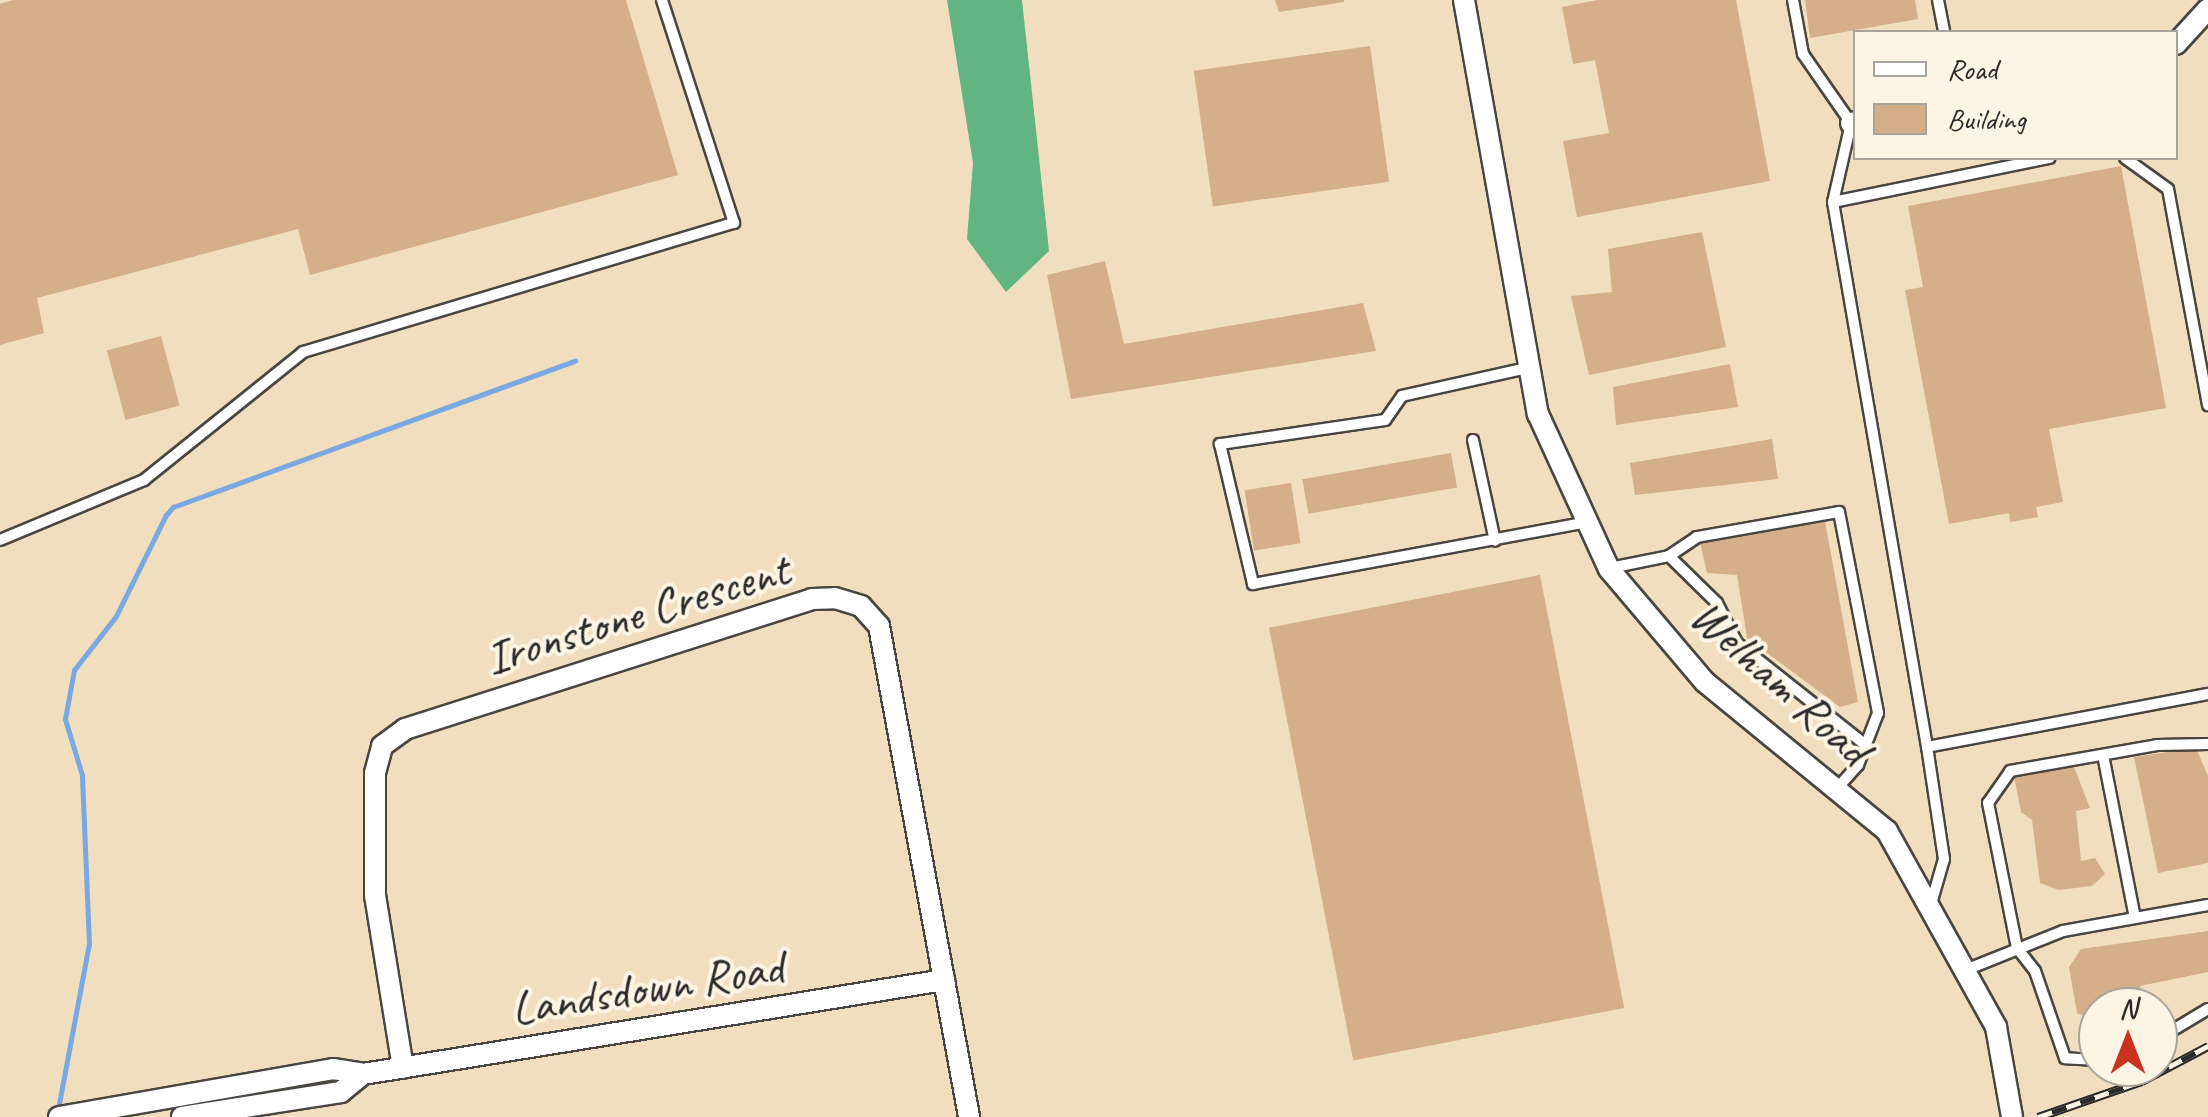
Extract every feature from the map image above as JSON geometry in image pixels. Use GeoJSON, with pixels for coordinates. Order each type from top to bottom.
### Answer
{"type":"FeatureCollection","features":[{"type":"Feature","properties":{"kind":"street","name":"Welham Road"},"geometry":{"type":"LineString","coordinates":[[1464,0],[1527,368],[1538,414],[1586,522],[1609,568],[1706,682],[1838,787],[1887,832],[1968,969],[1996,1027],[2012,1117]]}},
{"type":"Feature","properties":{"kind":"street"},"geometry":{"type":"LineString","coordinates":[[2178,42],[2208,10]]}},
{"type":"Feature","properties":{"kind":"street","name":"Ironstone Crescent"},"geometry":{"type":"LineString","coordinates":[[403,1068],[375,896],[375,774],[382,746],[404,729],[812,599],[861,606],[878,626],[969,1117]]}},
{"type":"Feature","properties":{"kind":"street","name":"Landsdown Road"},"geometry":{"type":"LineString","coordinates":[[59,1117],[333,1068],[363,1074],[944,980]]}},
{"type":"Feature","properties":{"kind":"street","name":"Landsdown Road"},"geometry":{"type":"LineString","coordinates":[[182,1117],[341,1092],[363,1074]]}},
{"type":"Feature","properties":{"kind":"lane"},"geometry":{"type":"LineString","coordinates":[[0,540],[144,480],[303,352],[734,223],[662,0]]}},
{"type":"Feature","properties":{"kind":"lane"},"geometry":{"type":"LineString","coordinates":[[1793,0],[1803,54],[1853,122],[1833,202],[1944,859],[1931,905]]}},
{"type":"Feature","properties":{"kind":"lane"},"geometry":{"type":"LineString","coordinates":[[1938,0],[1944,30]]}},
{"type":"Feature","properties":{"kind":"lane"},"geometry":{"type":"LineString","coordinates":[[1833,202],[2040,160]]}},
{"type":"Feature","properties":{"kind":"lane"},"geometry":{"type":"LineString","coordinates":[[2129,160],[2168,189],[2208,405]]}},
{"type":"Feature","properties":{"kind":"lane"},"geometry":{"type":"LineString","coordinates":[[1527,368],[1402,396],[1385,420],[1220,444],[1253,584],[1586,522]]}},
{"type":"Feature","properties":{"kind":"lane"},"geometry":{"type":"LineString","coordinates":[[1473,440],[1495,541]]}},
{"type":"Feature","properties":{"kind":"lane"},"geometry":{"type":"LineString","coordinates":[[1609,568],[1669,556],[1697,537],[1839,512],[1878,713],[1867,746],[1838,787]]}},
{"type":"Feature","properties":{"kind":"lane"},"geometry":{"type":"LineString","coordinates":[[1669,556],[1717,604],[1737,642],[1867,746]]}},
{"type":"Feature","properties":{"kind":"lane"},"geometry":{"type":"LineString","coordinates":[[1926,747],[2208,694]]}},
{"type":"Feature","properties":{"kind":"lane"},"geometry":{"type":"LineString","coordinates":[[2078,1059],[2065,1058],[2035,971],[2017,948],[1988,803],[1995,785],[2010,771],[2103,755],[2208,744]]}},
{"type":"Feature","properties":{"kind":"lane"},"geometry":{"type":"LineString","coordinates":[[2103,755],[2135,918]]}},
{"type":"Feature","properties":{"kind":"lane"},"geometry":{"type":"LineString","coordinates":[[1968,969],[2063,931],[2208,905]]}},
{"type":"Feature","properties":{"kind":"lane"},"geometry":{"type":"LineString","coordinates":[[2178,1027],[2208,1009]]}},
{"type":"Feature","properties":{"kind":"green space"},"geometry":{"type":"Polygon","coordinates":[[[947,0],[1022,0],[1049,251],[1006,292],[967,239],[973,163],[947,0]]]}},
{"type":"Feature","properties":{"kind":"building"},"geometry":{"type":"Polygon","coordinates":[[[13,0],[626,0],[678,175],[310,275],[298,229],[37,298],[44,333],[0,345],[0,4],[13,0]]]}},
{"type":"Feature","properties":{"kind":"building"},"geometry":{"type":"Polygon","coordinates":[[[1275,0],[1344,0],[1344,2],[1279,12],[1275,0]]]}},
{"type":"Feature","properties":{"kind":"building"},"geometry":{"type":"Polygon","coordinates":[[[1597,0],[1736,0],[1770,181],[1577,217],[1563,141],[1609,133],[1595,60],[1573,64],[1562,7],[1597,0]]]}},
{"type":"Feature","properties":{"kind":"building"},"geometry":{"type":"Polygon","coordinates":[[[1805,0],[1915,0],[1918,19],[1810,38],[1805,0]]]}},
{"type":"Feature","properties":{"kind":"building"},"geometry":{"type":"Polygon","coordinates":[[[1370,46],[1389,182],[1213,206],[1194,71],[1370,46]]]}},
{"type":"Feature","properties":{"kind":"building"},"geometry":{"type":"Polygon","coordinates":[[[2121,166],[2166,408],[2049,429],[2063,502],[2036,507],[2038,517],[2010,522],[2009,513],[1949,524],[1905,290],[1923,287],[1908,206],[2121,166]]]}},
{"type":"Feature","properties":{"kind":"building"},"geometry":{"type":"Polygon","coordinates":[[[1702,232],[1726,347],[1589,375],[1571,296],[1612,292],[1608,249],[1702,232]]]}},
{"type":"Feature","properties":{"kind":"building"},"geometry":{"type":"Polygon","coordinates":[[[1105,261],[1124,344],[1363,303],[1376,351],[1071,399],[1047,275],[1105,261]]]}},
{"type":"Feature","properties":{"kind":"building"},"geometry":{"type":"Polygon","coordinates":[[[161,336],[180,406],[126,420],[107,350],[161,336]]]}},
{"type":"Feature","properties":{"kind":"building"},"geometry":{"type":"Polygon","coordinates":[[[1730,364],[1738,407],[1616,425],[1613,387],[1730,364]]]}},
{"type":"Feature","properties":{"kind":"building"},"geometry":{"type":"Polygon","coordinates":[[[1772,439],[1778,479],[1635,495],[1630,463],[1772,439]]]}},
{"type":"Feature","properties":{"kind":"building"},"geometry":{"type":"Polygon","coordinates":[[[1451,453],[1457,487],[1308,514],[1302,479],[1451,453]]]}},
{"type":"Feature","properties":{"kind":"building"},"geometry":{"type":"Polygon","coordinates":[[[1291,483],[1301,543],[1254,551],[1245,490],[1291,483]]]}},
{"type":"Feature","properties":{"kind":"building"},"geometry":{"type":"Polygon","coordinates":[[[1824,516],[1858,702],[1840,707],[1747,638],[1737,575],[1707,573],[1699,538],[1824,516]]]}},
{"type":"Feature","properties":{"kind":"building"},"geometry":{"type":"Polygon","coordinates":[[[1540,575],[1624,1008],[1353,1061],[1269,628],[1540,575]]]}},
{"type":"Feature","properties":{"kind":"building"},"geometry":{"type":"Polygon","coordinates":[[[2196,748],[2208,776],[2208,863],[2158,873],[2134,757],[2196,748]]]}},
{"type":"Feature","properties":{"kind":"building"},"geometry":{"type":"Polygon","coordinates":[[[2074,767],[2090,808],[2076,811],[2081,861],[2095,858],[2105,874],[2092,886],[2059,890],[2040,883],[2032,820],[2021,812],[2014,776],[2074,767]]]}},
{"type":"Feature","properties":{"kind":"building"},"geometry":{"type":"Polygon","coordinates":[[[2208,931],[2208,972],[2140,987],[2078,987],[2078,1013],[2069,967],[2081,949],[2208,931]]]}},
{"type":"Feature","properties":{"kind":"waterway"},"geometry":{"type":"LineString","coordinates":[[58,1109],[89,944],[82,775],[65,719],[74,670],[116,616],[166,515],[173,507],[575,361]]}},
{"type":"Feature","properties":{"kind":"railway"},"geometry":{"type":"LineString","coordinates":[[2038,1117],[2142,1081],[2208,1046]]}}]}
